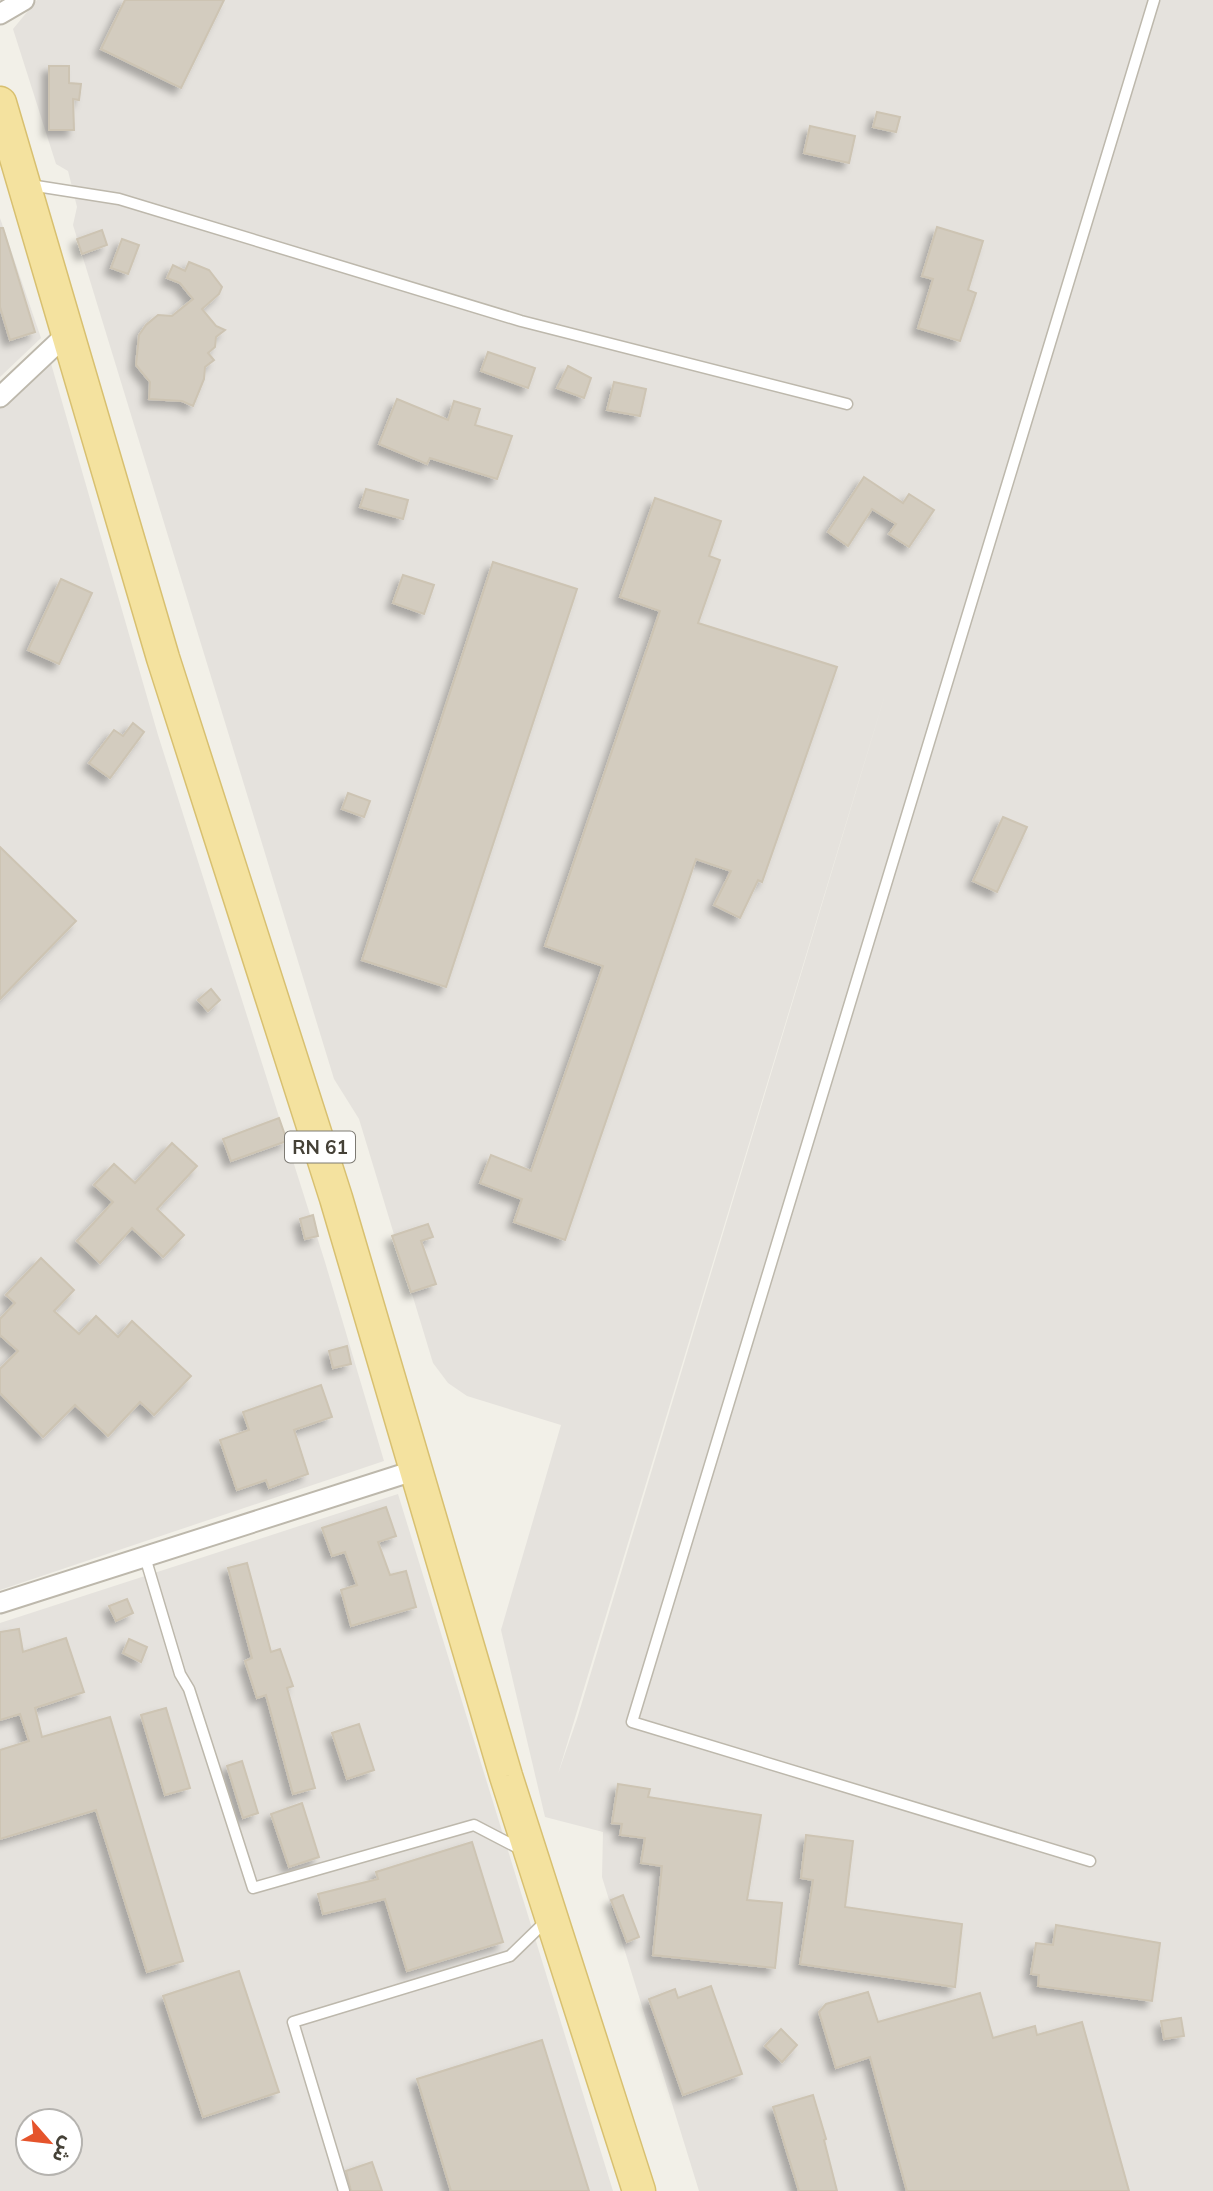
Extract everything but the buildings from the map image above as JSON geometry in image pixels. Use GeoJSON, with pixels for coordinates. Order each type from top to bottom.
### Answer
{"type":"FeatureCollection","features":[{"type":"Feature","properties":{"kind":"main road","name":"RN 61"},"geometry":{"type":"LineString","coordinates":[[0,103],[163,658],[336,1198],[532,1856],[639,2191]]}},
{"type":"Feature","properties":{"kind":"street"},"geometry":{"type":"LineString","coordinates":[[0,14],[24,0]]}},
{"type":"Feature","properties":{"kind":"street"},"geometry":{"type":"LineString","coordinates":[[0,397],[69,332]]}},
{"type":"Feature","properties":{"kind":"street"},"geometry":{"type":"LineString","coordinates":[[0,1603],[416,1470]]}},
{"type":"Feature","properties":{"kind":"lane"},"geometry":{"type":"LineString","coordinates":[[1090,1861],[632,1722],[1154,0]]}},
{"type":"Feature","properties":{"kind":"lane"},"geometry":{"type":"LineString","coordinates":[[23,184],[119,199],[521,321],[847,404]]}},
{"type":"Feature","properties":{"kind":"lane"},"geometry":{"type":"LineString","coordinates":[[145,1557],[180,1674],[190,1689],[253,1888],[474,1825],[532,1856]]}},
{"type":"Feature","properties":{"kind":"lane"},"geometry":{"type":"LineString","coordinates":[[344,2191],[293,2022],[510,1956],[551,1915]]}},
{"type":"Feature","properties":{"kind":"shaded area"},"geometry":{"type":"Polygon","coordinates":[[[37,0],[1213,0],[1213,2191],[699,2191],[602,1877],[603,1832],[545,1817],[501,1630],[561,1425],[467,1396],[448,1383],[433,1363],[359,1119],[334,1079],[73,225],[77,207],[68,171],[56,164],[13,29],[37,0]],[[887,688],[558,1774],[577,1719],[887,688]]]}},
{"type":"Feature","properties":{"kind":"shaded area"},"geometry":{"type":"Polygon","coordinates":[[[0,218],[41,338],[0,377],[0,218]]]}},
{"type":"Feature","properties":{"kind":"shaded area"},"geometry":{"type":"Polygon","coordinates":[[[50,360],[158,735],[325,1262],[384,1461],[0,1590],[0,407],[50,360]]]}},
{"type":"Feature","properties":{"kind":"shaded area"},"geometry":{"type":"Polygon","coordinates":[[[398,1494],[613,2191],[0,2191],[0,1623],[398,1494]]]}}]}
